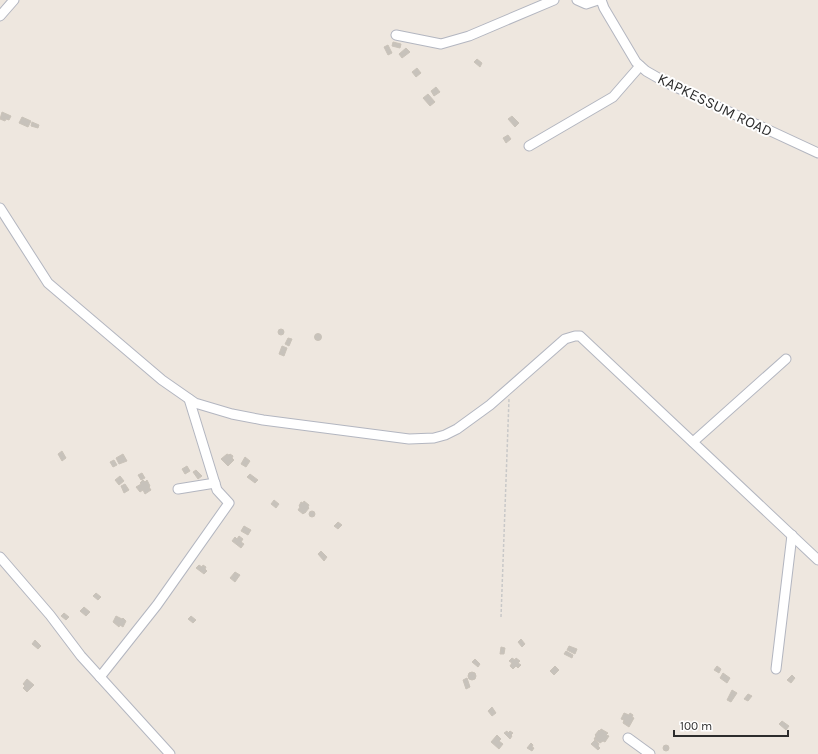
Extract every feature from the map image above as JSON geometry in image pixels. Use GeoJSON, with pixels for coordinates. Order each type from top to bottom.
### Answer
{"type":"FeatureCollection","features":[{"type":"Feature","properties":{"kind":"street"},"geometry":{"type":"LineString","coordinates":[[0,16],[14,0]]}},
{"type":"Feature","properties":{"kind":"street"},"geometry":{"type":"LineString","coordinates":[[396,35],[441,44],[469,36],[554,0]]}},
{"type":"Feature","properties":{"kind":"street"},"geometry":{"type":"LineString","coordinates":[[577,0],[586,4],[599,0]]}},
{"type":"Feature","properties":{"kind":"street","name":"KAPKESSUM ROAD"},"geometry":{"type":"LineString","coordinates":[[599,0],[636,62],[640,66],[666,83],[818,153]]}},
{"type":"Feature","properties":{"kind":"street"},"geometry":{"type":"LineString","coordinates":[[529,146],[613,98],[640,66]]}},
{"type":"Feature","properties":{"kind":"street"},"geometry":{"type":"LineString","coordinates":[[0,208],[48,283],[162,380],[190,399],[204,406],[232,414],[262,420],[409,438],[434,438],[445,435],[457,429],[490,404],[565,340],[574,336],[580,336],[818,560]]}},
{"type":"Feature","properties":{"kind":"street"},"geometry":{"type":"LineString","coordinates":[[694,442],[786,359]]}},
{"type":"Feature","properties":{"kind":"street"},"geometry":{"type":"LineString","coordinates":[[100,677],[157,605],[229,503],[217,490],[190,399]]}},
{"type":"Feature","properties":{"kind":"street"},"geometry":{"type":"LineString","coordinates":[[178,489],[215,483]]}},
{"type":"Feature","properties":{"kind":"street"},"geometry":{"type":"LineString","coordinates":[[776,669],[792,535]]}},
{"type":"Feature","properties":{"kind":"street"},"geometry":{"type":"LineString","coordinates":[[0,557],[50,615],[81,656],[170,754]]}},
{"type":"Feature","properties":{"kind":"street"},"geometry":{"type":"LineString","coordinates":[[628,738],[650,754]]}},
{"type":"Feature","properties":{"kind":"path"},"geometry":{"type":"LineString","coordinates":[[501,617],[509,388]]}},
{"type":"Feature","properties":{"kind":"building"},"geometry":{"type":"Polygon","coordinates":[[[393,42],[401,44],[400,48],[392,46],[393,42]]]}},
{"type":"Feature","properties":{"kind":"building"},"geometry":{"type":"Polygon","coordinates":[[[388,45],[392,53],[388,55],[384,47],[388,45]]]}},
{"type":"Feature","properties":{"kind":"building"},"geometry":{"type":"Polygon","coordinates":[[[406,48],[410,52],[402,58],[399,54],[406,48]]]}},
{"type":"Feature","properties":{"kind":"building"},"geometry":{"type":"Polygon","coordinates":[[[477,59],[482,63],[480,67],[474,62],[477,59]]]}},
{"type":"Feature","properties":{"kind":"building"},"geometry":{"type":"Polygon","coordinates":[[[417,68],[421,73],[416,77],[412,72],[417,68]]]}},
{"type":"Feature","properties":{"kind":"building"},"geometry":{"type":"Polygon","coordinates":[[[436,87],[440,92],[434,96],[431,91],[436,87]]]}},
{"type":"Feature","properties":{"kind":"building"},"geometry":{"type":"Polygon","coordinates":[[[428,94],[435,102],[430,106],[423,98],[428,94]]]}},
{"type":"Feature","properties":{"kind":"building"},"geometry":{"type":"Polygon","coordinates":[[[2,112],[11,116],[9,120],[6,119],[5,121],[0,119],[2,112]]]}},
{"type":"Feature","properties":{"kind":"building"},"geometry":{"type":"Polygon","coordinates":[[[512,116],[519,123],[515,127],[508,119],[512,116]]]}},
{"type":"Feature","properties":{"kind":"building"},"geometry":{"type":"Polygon","coordinates":[[[22,117],[31,121],[28,127],[19,123],[22,117]]]}},
{"type":"Feature","properties":{"kind":"building"},"geometry":{"type":"Polygon","coordinates":[[[32,122],[39,125],[38,128],[31,126],[32,122]]]}},
{"type":"Feature","properties":{"kind":"building"},"geometry":{"type":"Polygon","coordinates":[[[508,135],[511,139],[506,143],[503,138],[508,135]]]}},
{"type":"Feature","properties":{"kind":"building"},"geometry":{"type":"Polygon","coordinates":[[[281,329],[284,332],[281,335],[278,332],[281,329]]]}},
{"type":"Feature","properties":{"kind":"building"},"geometry":{"type":"Polygon","coordinates":[[[318,334],[321,337],[318,340],[315,337],[318,334]]]}},
{"type":"Feature","properties":{"kind":"building"},"geometry":{"type":"Polygon","coordinates":[[[288,338],[292,339],[289,346],[285,344],[288,338]]]}},
{"type":"Feature","properties":{"kind":"building"},"geometry":{"type":"Polygon","coordinates":[[[282,346],[287,348],[284,356],[279,354],[282,346]]]}},
{"type":"Feature","properties":{"kind":"building"},"geometry":{"type":"Polygon","coordinates":[[[62,451],[66,458],[62,461],[58,454],[62,451]]]}},
{"type":"Feature","properties":{"kind":"building"},"geometry":{"type":"Polygon","coordinates":[[[123,454],[127,461],[119,464],[116,458],[123,454]]]}},
{"type":"Feature","properties":{"kind":"building"},"geometry":{"type":"Polygon","coordinates":[[[227,454],[233,456],[232,458],[234,460],[228,466],[221,459],[227,454]]]}},
{"type":"Feature","properties":{"kind":"building"},"geometry":{"type":"Polygon","coordinates":[[[245,457],[250,461],[246,467],[241,464],[245,457]]]}},
{"type":"Feature","properties":{"kind":"building"},"geometry":{"type":"Polygon","coordinates":[[[114,460],[117,465],[113,467],[110,462],[114,460]]]}},
{"type":"Feature","properties":{"kind":"building"},"geometry":{"type":"Polygon","coordinates":[[[187,466],[190,471],[185,474],[182,469],[187,466]]]}},
{"type":"Feature","properties":{"kind":"building"},"geometry":{"type":"Polygon","coordinates":[[[196,470],[202,476],[198,479],[193,472],[196,470]]]}},
{"type":"Feature","properties":{"kind":"building"},"geometry":{"type":"Polygon","coordinates":[[[142,473],[145,478],[141,480],[138,475],[142,473]]]}},
{"type":"Feature","properties":{"kind":"building"},"geometry":{"type":"Polygon","coordinates":[[[250,474],[258,480],[255,483],[247,477],[250,474]]]}},
{"type":"Feature","properties":{"kind":"building"},"geometry":{"type":"Polygon","coordinates":[[[120,476],[124,481],[119,485],[115,480],[120,476]]]}},
{"type":"Feature","properties":{"kind":"building"},"geometry":{"type":"Polygon","coordinates":[[[143,480],[145,482],[147,480],[151,490],[145,494],[143,490],[140,492],[136,487],[141,484],[140,483],[143,480]]]}},
{"type":"Feature","properties":{"kind":"building"},"geometry":{"type":"Polygon","coordinates":[[[125,484],[129,490],[124,493],[121,486],[125,484]]]}},
{"type":"Feature","properties":{"kind":"building"},"geometry":{"type":"Polygon","coordinates":[[[274,500],[279,504],[276,508],[271,504],[274,500]]]}},
{"type":"Feature","properties":{"kind":"building"},"geometry":{"type":"Polygon","coordinates":[[[304,501],[309,505],[309,508],[303,514],[298,510],[301,502],[303,503],[304,501]]]}},
{"type":"Feature","properties":{"kind":"building"},"geometry":{"type":"Polygon","coordinates":[[[312,511],[315,514],[312,517],[309,514],[312,511]]]}},
{"type":"Feature","properties":{"kind":"building"},"geometry":{"type":"Polygon","coordinates":[[[338,522],[342,525],[338,529],[334,526],[338,522]]]}},
{"type":"Feature","properties":{"kind":"building"},"geometry":{"type":"Polygon","coordinates":[[[244,526],[251,530],[248,535],[241,531],[244,526]]]}},
{"type":"Feature","properties":{"kind":"building"},"geometry":{"type":"Polygon","coordinates":[[[239,536],[243,539],[241,542],[244,544],[241,548],[232,541],[235,537],[237,539],[239,536]]]}},
{"type":"Feature","properties":{"kind":"building"},"geometry":{"type":"Polygon","coordinates":[[[321,551],[327,557],[324,561],[318,554],[321,551]]]}},
{"type":"Feature","properties":{"kind":"building"},"geometry":{"type":"Polygon","coordinates":[[[199,565],[206,567],[205,569],[207,571],[204,574],[196,568],[199,565]]]}},
{"type":"Feature","properties":{"kind":"building"},"geometry":{"type":"Polygon","coordinates":[[[235,572],[240,575],[235,582],[230,578],[235,572]]]}},
{"type":"Feature","properties":{"kind":"building"},"geometry":{"type":"Polygon","coordinates":[[[96,593],[101,597],[98,600],[93,596],[96,593]]]}},
{"type":"Feature","properties":{"kind":"building"},"geometry":{"type":"Polygon","coordinates":[[[84,607],[90,612],[86,616],[80,611],[84,607]]]}},
{"type":"Feature","properties":{"kind":"building"},"geometry":{"type":"Polygon","coordinates":[[[64,613],[69,617],[66,620],[61,616],[64,613]]]}},
{"type":"Feature","properties":{"kind":"building"},"geometry":{"type":"Polygon","coordinates":[[[116,616],[122,619],[123,618],[126,621],[123,627],[120,625],[119,627],[113,622],[116,616]]]}},
{"type":"Feature","properties":{"kind":"building"},"geometry":{"type":"Polygon","coordinates":[[[191,616],[196,620],[193,623],[188,619],[191,616]]]}},
{"type":"Feature","properties":{"kind":"building"},"geometry":{"type":"Polygon","coordinates":[[[521,639],[525,644],[522,647],[518,642],[521,639]]]}},
{"type":"Feature","properties":{"kind":"building"},"geometry":{"type":"Polygon","coordinates":[[[35,640],[41,646],[38,649],[32,644],[35,640]]]}},
{"type":"Feature","properties":{"kind":"building"},"geometry":{"type":"Polygon","coordinates":[[[569,646],[577,649],[575,654],[567,650],[569,646]]]}},
{"type":"Feature","properties":{"kind":"building"},"geometry":{"type":"Polygon","coordinates":[[[501,647],[505,648],[504,654],[500,654],[501,647]]]}},
{"type":"Feature","properties":{"kind":"building"},"geometry":{"type":"Polygon","coordinates":[[[566,651],[573,655],[572,658],[564,654],[566,651]]]}},
{"type":"Feature","properties":{"kind":"building"},"geometry":{"type":"Polygon","coordinates":[[[512,658],[515,660],[516,658],[520,661],[518,663],[521,665],[518,668],[516,666],[513,669],[510,666],[512,663],[509,661],[512,658]]]}},
{"type":"Feature","properties":{"kind":"building"},"geometry":{"type":"Polygon","coordinates":[[[475,659],[480,664],[478,667],[472,662],[475,659]]]}},
{"type":"Feature","properties":{"kind":"building"},"geometry":{"type":"Polygon","coordinates":[[[555,666],[559,670],[554,675],[550,671],[555,666]]]}},
{"type":"Feature","properties":{"kind":"building"},"geometry":{"type":"Polygon","coordinates":[[[717,666],[721,669],[719,673],[714,670],[717,666]]]}},
{"type":"Feature","properties":{"kind":"building"},"geometry":{"type":"Polygon","coordinates":[[[472,672],[475,673],[475,679],[472,680],[469,679],[468,676],[469,673],[472,672]]]}},
{"type":"Feature","properties":{"kind":"building"},"geometry":{"type":"Polygon","coordinates":[[[723,673],[730,678],[727,683],[720,678],[723,673]]]}},
{"type":"Feature","properties":{"kind":"building"},"geometry":{"type":"Polygon","coordinates":[[[792,675],[795,678],[791,683],[787,680],[792,675]]]}},
{"type":"Feature","properties":{"kind":"building"},"geometry":{"type":"Polygon","coordinates":[[[467,678],[470,687],[466,689],[463,680],[467,678]]]}},
{"type":"Feature","properties":{"kind":"building"},"geometry":{"type":"Polygon","coordinates":[[[27,679],[34,685],[27,692],[23,688],[25,686],[23,684],[27,679]]]}},
{"type":"Feature","properties":{"kind":"building"},"geometry":{"type":"Polygon","coordinates":[[[732,690],[737,693],[731,702],[727,700],[732,690]]]}},
{"type":"Feature","properties":{"kind":"building"},"geometry":{"type":"Polygon","coordinates":[[[748,694],[752,696],[748,701],[744,699],[748,694]]]}},
{"type":"Feature","properties":{"kind":"building"},"geometry":{"type":"Polygon","coordinates":[[[492,707],[496,713],[492,716],[488,711],[492,707]]]}},
{"type":"Feature","properties":{"kind":"building"},"geometry":{"type":"Polygon","coordinates":[[[624,713],[629,715],[630,713],[633,715],[632,717],[634,718],[629,727],[623,723],[624,720],[621,719],[624,713]]]}},
{"type":"Feature","properties":{"kind":"building"},"geometry":{"type":"Polygon","coordinates":[[[782,721],[789,726],[786,730],[779,724],[782,721]]]}},
{"type":"Feature","properties":{"kind":"building"},"geometry":{"type":"Polygon","coordinates":[[[601,729],[608,733],[606,735],[609,736],[605,742],[603,741],[600,743],[594,739],[596,736],[595,735],[601,729]]]}},
{"type":"Feature","properties":{"kind":"building"},"geometry":{"type":"Polygon","coordinates":[[[507,731],[508,733],[510,731],[513,733],[510,739],[504,733],[507,731]]]}},
{"type":"Feature","properties":{"kind":"building"},"geometry":{"type":"Polygon","coordinates":[[[497,735],[501,739],[499,741],[503,744],[499,749],[491,742],[497,735]]]}},
{"type":"Feature","properties":{"kind":"building"},"geometry":{"type":"Polygon","coordinates":[[[595,740],[599,744],[598,746],[600,748],[598,750],[591,744],[595,740]]]}},
{"type":"Feature","properties":{"kind":"building"},"geometry":{"type":"Polygon","coordinates":[[[531,743],[533,745],[532,747],[534,748],[532,751],[527,748],[531,743]]]}},
{"type":"Feature","properties":{"kind":"building"},"geometry":{"type":"Polygon","coordinates":[[[666,745],[669,748],[666,751],[663,748],[666,745]]]}}]}
